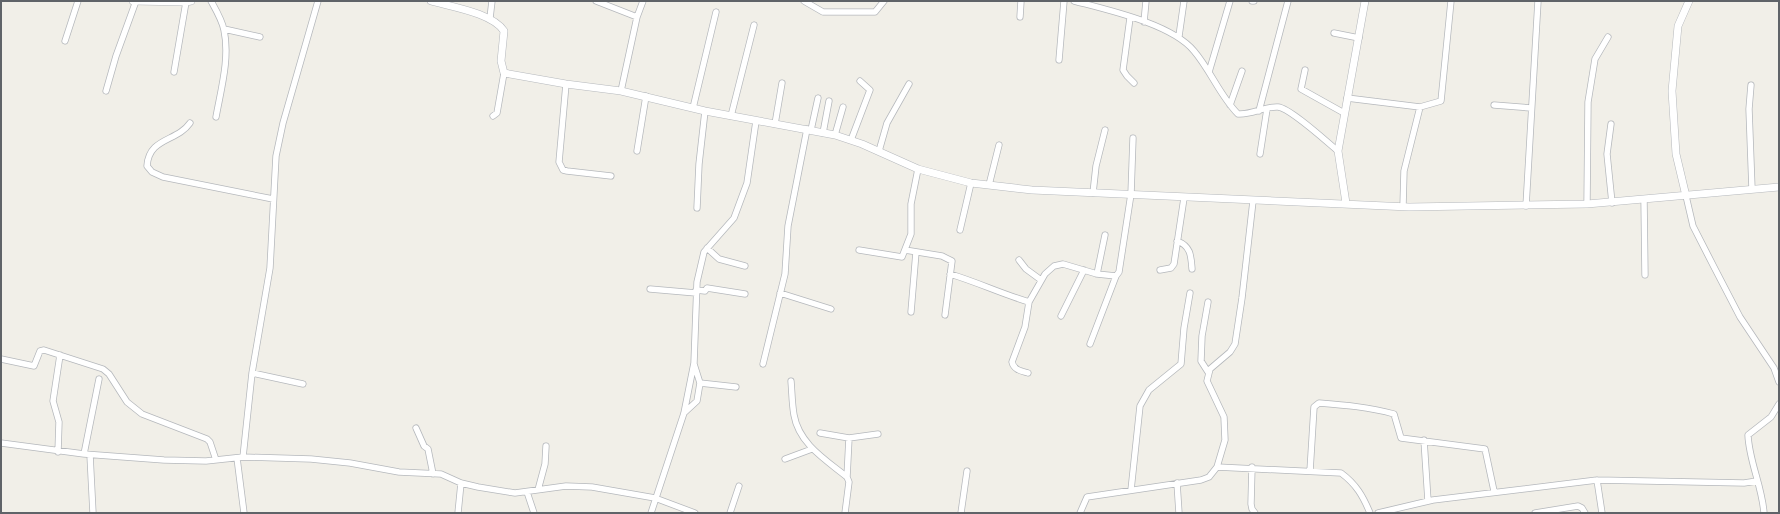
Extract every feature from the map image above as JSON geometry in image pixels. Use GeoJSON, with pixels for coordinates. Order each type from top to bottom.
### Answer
{"type":"FeatureCollection","features":[{"type":"Feature","properties":{"kind":"street"},"geometry":{"type":"LineString","coordinates":[[65,41],[78,1]]}},
{"type":"Feature","properties":{"kind":"street"},"geometry":{"type":"LineString","coordinates":[[106,91],[116,56],[135,1],[188,2],[174,72]]}},
{"type":"Feature","properties":{"kind":"street"},"geometry":{"type":"LineString","coordinates":[[212,1],[224,29],[226,58],[216,117]]}},
{"type":"Feature","properties":{"kind":"street"},"geometry":{"type":"LineString","coordinates":[[244,513],[240,457],[252,373],[270,268],[276,156],[283,123],[318,1]]}},
{"type":"Feature","properties":{"kind":"street"},"geometry":{"type":"LineString","coordinates":[[434,1],[490,18],[500,24],[504,30],[501,61],[504,73],[497,113],[493,116]]}},
{"type":"Feature","properties":{"kind":"street"},"geometry":{"type":"LineString","coordinates":[[490,18],[492,1]]}},
{"type":"Feature","properties":{"kind":"street"},"geometry":{"type":"LineString","coordinates":[[596,1],[637,17]]}},
{"type":"Feature","properties":{"kind":"street"},"geometry":{"type":"LineString","coordinates":[[621,91],[637,17],[643,1]]}},
{"type":"Feature","properties":{"kind":"street"},"geometry":{"type":"LineString","coordinates":[[804,1],[823,12],[875,12],[884,1]]}},
{"type":"Feature","properties":{"kind":"street"},"geometry":{"type":"LineString","coordinates":[[1020,17],[1021,1]]}},
{"type":"Feature","properties":{"kind":"street"},"geometry":{"type":"LineString","coordinates":[[1059,60],[1064,1]]}},
{"type":"Feature","properties":{"kind":"street"},"geometry":{"type":"LineString","coordinates":[[1074,1],[1097,4],[1179,36],[1194,50],[1230,106],[1238,114],[1247,114],[1279,107],[1285,109],[1338,151]]}},
{"type":"Feature","properties":{"kind":"street"},"geometry":{"type":"LineString","coordinates":[[1144,22],[1146,1]]}},
{"type":"Feature","properties":{"kind":"street"},"geometry":{"type":"LineString","coordinates":[[1179,36],[1184,1]]}},
{"type":"Feature","properties":{"kind":"street"},"geometry":{"type":"LineString","coordinates":[[1209,72],[1230,1]]}},
{"type":"Feature","properties":{"kind":"street"},"geometry":{"type":"LineString","coordinates":[[1260,111],[1288,1]]}},
{"type":"Feature","properties":{"kind":"street"},"geometry":{"type":"LineString","coordinates":[[1346,203],[1338,151],[1365,1]]}},
{"type":"Feature","properties":{"kind":"street"},"geometry":{"type":"LineString","coordinates":[[1347,98],[1420,107],[1441,101],[1451,1]]}},
{"type":"Feature","properties":{"kind":"street"},"geometry":{"type":"LineString","coordinates":[[1526,206],[1538,1]]}},
{"type":"Feature","properties":{"kind":"street"},"geometry":{"type":"LineString","coordinates":[[1689,1],[1678,26],[1672,91],[1676,154],[1693,226],[1740,316],[1774,368],[1779,382]]}},
{"type":"Feature","properties":{"kind":"street"},"geometry":{"type":"LineString","coordinates":[[693,108],[716,12]]}},
{"type":"Feature","properties":{"kind":"street"},"geometry":{"type":"LineString","coordinates":[[1130,18],[1123,70],[1134,83]]}},
{"type":"Feature","properties":{"kind":"street"},"geometry":{"type":"LineString","coordinates":[[731,116],[754,25]]}},
{"type":"Feature","properties":{"kind":"street"},"geometry":{"type":"LineString","coordinates":[[224,29],[260,37]]}},
{"type":"Feature","properties":{"kind":"street"},"geometry":{"type":"LineString","coordinates":[[1334,33],[1359,38]]}},
{"type":"Feature","properties":{"kind":"street"},"geometry":{"type":"LineString","coordinates":[[1587,204],[1588,102],[1595,59],[1608,36]]}},
{"type":"Feature","properties":{"kind":"street"},"geometry":{"type":"LineString","coordinates":[[1306,70],[1301,89],[1344,113]]}},
{"type":"Feature","properties":{"kind":"street"},"geometry":{"type":"LineString","coordinates":[[1230,106],[1242,71]]}},
{"type":"Feature","properties":{"kind":"street"},"geometry":{"type":"LineString","coordinates":[[504,73],[566,84],[621,91],[706,111],[823,132],[851,140],[918,169],[972,183],[1032,190],[1253,201],[1403,206],[1526,206],[1612,203],[1779,187]]}},
{"type":"Feature","properties":{"kind":"street"},"geometry":{"type":"LineString","coordinates":[[851,140],[870,90],[860,80]]}},
{"type":"Feature","properties":{"kind":"street"},"geometry":{"type":"LineString","coordinates":[[775,124],[782,83]]}},
{"type":"Feature","properties":{"kind":"street"},"geometry":{"type":"LineString","coordinates":[[566,84],[559,162],[560,167],[566,171],[611,176]]}},
{"type":"Feature","properties":{"kind":"street"},"geometry":{"type":"LineString","coordinates":[[879,151],[887,123],[908,84]]}},
{"type":"Feature","properties":{"kind":"street"},"geometry":{"type":"LineString","coordinates":[[1751,85],[1750,109],[1752,189]]}},
{"type":"Feature","properties":{"kind":"street"},"geometry":{"type":"LineString","coordinates":[[637,151],[646,96]]}},
{"type":"Feature","properties":{"kind":"street"},"geometry":{"type":"LineString","coordinates":[[763,364],[787,256],[788,226],[809,130],[818,98]]}},
{"type":"Feature","properties":{"kind":"street"},"geometry":{"type":"LineString","coordinates":[[823,132],[830,101]]}},
{"type":"Feature","properties":{"kind":"street"},"geometry":{"type":"LineString","coordinates":[[1494,105],[1531,108]]}},
{"type":"Feature","properties":{"kind":"street"},"geometry":{"type":"LineString","coordinates":[[835,135],[843,107]]}},
{"type":"Feature","properties":{"kind":"street"},"geometry":{"type":"LineString","coordinates":[[1403,206],[1404,171],[1420,107]]}},
{"type":"Feature","properties":{"kind":"street"},"geometry":{"type":"LineString","coordinates":[[1260,154],[1267,109]]}},
{"type":"Feature","properties":{"kind":"street"},"geometry":{"type":"LineString","coordinates":[[697,208],[699,164],[706,111]]}},
{"type":"Feature","properties":{"kind":"street"},"geometry":{"type":"LineString","coordinates":[[651,513],[684,413],[694,363],[696,292],[704,252],[734,218],[747,183],[756,121]]}},
{"type":"Feature","properties":{"kind":"street"},"geometry":{"type":"LineString","coordinates":[[190,123],[182,132],[163,141],[155,148],[148,163],[149,169],[152,172],[190,182],[273,199]]}},
{"type":"Feature","properties":{"kind":"street"},"geometry":{"type":"LineString","coordinates":[[1611,124],[1607,154],[1612,203]]}},
{"type":"Feature","properties":{"kind":"street"},"geometry":{"type":"LineString","coordinates":[[1093,192],[1096,166],[1105,130]]}},
{"type":"Feature","properties":{"kind":"street"},"geometry":{"type":"LineString","coordinates":[[1090,344],[1116,276],[1119,272],[1131,194],[1133,138]]}},
{"type":"Feature","properties":{"kind":"street"},"geometry":{"type":"LineString","coordinates":[[989,185],[999,145]]}},
{"type":"Feature","properties":{"kind":"street"},"geometry":{"type":"LineString","coordinates":[[859,250],[902,257],[906,250],[910,234],[911,204],[918,169]]}},
{"type":"Feature","properties":{"kind":"street"},"geometry":{"type":"LineString","coordinates":[[960,230],[972,183]]}},
{"type":"Feature","properties":{"kind":"street"},"geometry":{"type":"LineString","coordinates":[[1160,270],[1171,268],[1174,264],[1184,198]]}},
{"type":"Feature","properties":{"kind":"street"},"geometry":{"type":"LineString","coordinates":[[1644,199],[1645,275]]}},
{"type":"Feature","properties":{"kind":"street"},"geometry":{"type":"LineString","coordinates":[[1208,372],[1230,352],[1235,344],[1242,298],[1253,201]]}},
{"type":"Feature","properties":{"kind":"street"},"geometry":{"type":"LineString","coordinates":[[1096,274],[1105,235]]}},
{"type":"Feature","properties":{"kind":"street"},"geometry":{"type":"LineString","coordinates":[[1178,241],[1185,244],[1191,253],[1192,269]]}},
{"type":"Feature","properties":{"kind":"street"},"geometry":{"type":"LineString","coordinates":[[707,248],[718,258],[746,266]]}},
{"type":"Feature","properties":{"kind":"street"},"geometry":{"type":"LineString","coordinates":[[906,250],[942,256],[952,262],[945,315]]}},
{"type":"Feature","properties":{"kind":"street"},"geometry":{"type":"LineString","coordinates":[[911,312],[916,252]]}},
{"type":"Feature","properties":{"kind":"street"},"geometry":{"type":"LineString","coordinates":[[1019,260],[1026,269],[1041,280]]}},
{"type":"Feature","properties":{"kind":"street"},"geometry":{"type":"LineString","coordinates":[[1028,373],[1019,371],[1014,367],[1012,362],[1025,327],[1029,302],[1041,280],[1054,266],[1063,264],[1096,274],[1116,276]]}},
{"type":"Feature","properties":{"kind":"street"},"geometry":{"type":"LineString","coordinates":[[1061,316],[1084,270]]}},
{"type":"Feature","properties":{"kind":"street"},"geometry":{"type":"LineString","coordinates":[[950,274],[976,282],[1010,297],[1029,302]]}},
{"type":"Feature","properties":{"kind":"street"},"geometry":{"type":"LineString","coordinates":[[650,290],[696,292],[705,291],[707,288],[745,294]]}},
{"type":"Feature","properties":{"kind":"street"},"geometry":{"type":"LineString","coordinates":[[780,293],[831,309]]}},
{"type":"Feature","properties":{"kind":"street"},"geometry":{"type":"LineString","coordinates":[[1131,490],[1140,406],[1149,390],[1181,364],[1184,328],[1190,293]]}},
{"type":"Feature","properties":{"kind":"street"},"geometry":{"type":"LineString","coordinates":[[1080,513],[1087,497],[1201,480],[1209,477],[1217,467],[1225,440],[1224,417],[1207,382],[1208,372],[1201,361],[1202,336],[1208,302]]}},
{"type":"Feature","properties":{"kind":"street"},"geometry":{"type":"LineString","coordinates":[[1,359],[33,366],[36,365],[41,350],[103,368],[134,409],[142,414],[207,439],[210,442],[216,460]]}},
{"type":"Feature","properties":{"kind":"street"},"geometry":{"type":"LineString","coordinates":[[58,452],[59,422],[53,401],[60,355]]}},
{"type":"Feature","properties":{"kind":"street"},"geometry":{"type":"LineString","coordinates":[[684,413],[697,401],[700,383],[694,363]]}},
{"type":"Feature","properties":{"kind":"street"},"geometry":{"type":"LineString","coordinates":[[252,373],[303,384]]}},
{"type":"Feature","properties":{"kind":"street"},"geometry":{"type":"LineString","coordinates":[[93,513],[87,455],[99,379]]}},
{"type":"Feature","properties":{"kind":"street"},"geometry":{"type":"LineString","coordinates":[[791,381],[794,416],[803,438],[812,449],[847,477]]}},
{"type":"Feature","properties":{"kind":"street"},"geometry":{"type":"LineString","coordinates":[[700,383],[736,387]]}},
{"type":"Feature","properties":{"kind":"street"},"geometry":{"type":"LineString","coordinates":[[1310,471],[1314,407],[1319,403],[1365,408],[1394,414],[1401,438],[1485,449],[1494,491]]}},
{"type":"Feature","properties":{"kind":"street"},"geometry":{"type":"LineString","coordinates":[[1764,513],[1763,500],[1748,447],[1748,435],[1771,417],[1779,404]]}},
{"type":"Feature","properties":{"kind":"street"},"geometry":{"type":"LineString","coordinates":[[416,428],[424,446],[428,449],[433,474]]}},
{"type":"Feature","properties":{"kind":"street"},"geometry":{"type":"LineString","coordinates":[[820,433],[849,438],[878,434]]}},
{"type":"Feature","properties":{"kind":"street"},"geometry":{"type":"LineString","coordinates":[[845,513],[849,482],[847,477],[849,438]]}},
{"type":"Feature","properties":{"kind":"street"},"geometry":{"type":"LineString","coordinates":[[1424,440],[1428,501]]}},
{"type":"Feature","properties":{"kind":"street"},"geometry":{"type":"LineString","coordinates":[[1,443],[58,452],[164,460],[216,460],[240,457],[311,459],[350,463],[399,472],[441,474],[461,483],[515,493],[566,486],[592,487],[655,498],[695,513]]}},
{"type":"Feature","properties":{"kind":"street"},"geometry":{"type":"LineString","coordinates":[[538,490],[545,464],[546,446]]}},
{"type":"Feature","properties":{"kind":"street"},"geometry":{"type":"LineString","coordinates":[[785,459],[812,449]]}},
{"type":"Feature","properties":{"kind":"street"},"geometry":{"type":"LineString","coordinates":[[1217,467],[1252,467],[1341,473],[1353,482],[1363,496],[1370,513]]}},
{"type":"Feature","properties":{"kind":"street"},"geometry":{"type":"LineString","coordinates":[[1252,467],[1251,504],[1255,513]]}},
{"type":"Feature","properties":{"kind":"street"},"geometry":{"type":"LineString","coordinates":[[961,513],[966,471]]}},
{"type":"Feature","properties":{"kind":"street"},"geometry":{"type":"LineString","coordinates":[[1378,513],[1428,501],[1494,491],[1597,480],[1744,483],[1757,481]]}},
{"type":"Feature","properties":{"kind":"street"},"geometry":{"type":"LineString","coordinates":[[1597,480],[1602,513]]}},
{"type":"Feature","properties":{"kind":"street"},"geometry":{"type":"LineString","coordinates":[[458,513],[461,483]]}},
{"type":"Feature","properties":{"kind":"street"},"geometry":{"type":"LineString","coordinates":[[1177,483],[1179,513]]}},
{"type":"Feature","properties":{"kind":"street"},"geometry":{"type":"LineString","coordinates":[[730,513],[740,486]]}},
{"type":"Feature","properties":{"kind":"street"},"geometry":{"type":"LineString","coordinates":[[528,492],[533,513]]}},
{"type":"Feature","properties":{"kind":"street"},"geometry":{"type":"LineString","coordinates":[[1535,513],[1578,506],[1582,508],[1585,513]]}}]}
